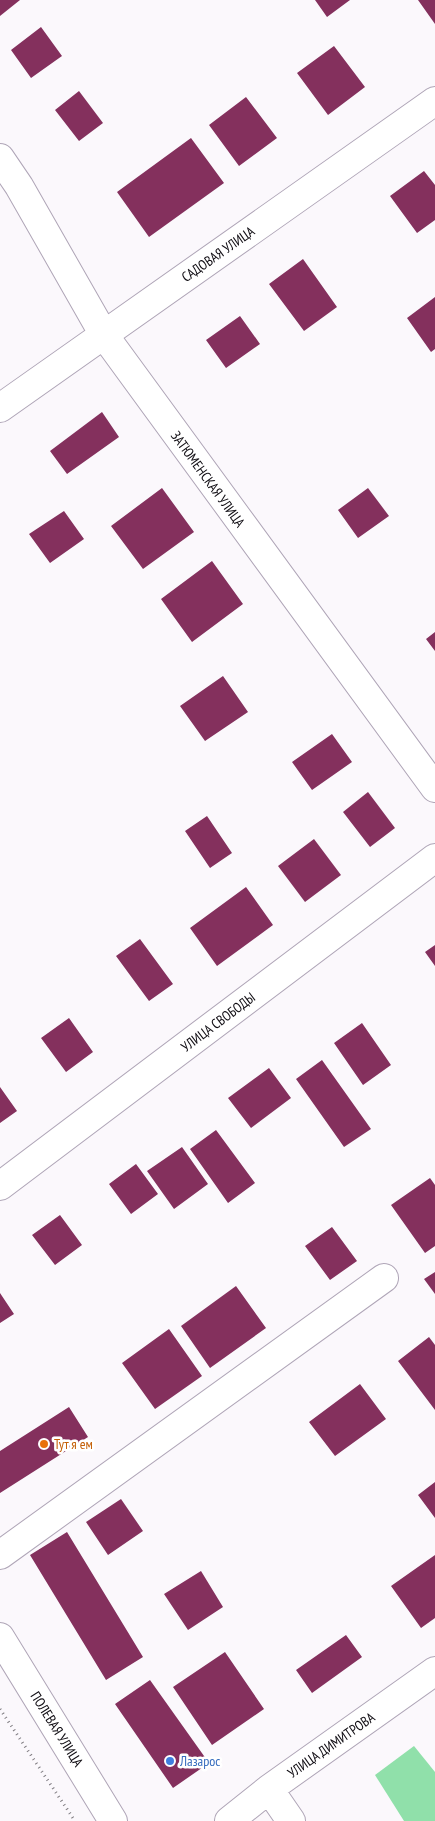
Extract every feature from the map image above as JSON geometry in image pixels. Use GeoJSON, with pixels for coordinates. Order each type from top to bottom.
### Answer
{"type":"FeatureCollection","features":[{"type":"Feature","properties":{"kind":"street","name":"САДОВАЯ УЛИЦА"},"geometry":{"type":"LineString","coordinates":[[0,408],[435,101]]}},
{"type":"Feature","properties":{"kind":"street","name":"ЗАТЮМЕНСКАЯ УЛИЦА"},"geometry":{"type":"LineString","coordinates":[[0,158],[9,192],[104,335],[435,788]]}},
{"type":"Feature","properties":{"kind":"street","name":"УЛИЦА СВОБОДЫ"},"geometry":{"type":"LineString","coordinates":[[0,1186],[435,858]]}},
{"type":"Feature","properties":{"kind":"street"},"geometry":{"type":"LineString","coordinates":[[0,1555],[384,1278]]}},
{"type":"Feature","properties":{"kind":"street","name":"ПОЛЕВАЯ УЛИЦА"},"geometry":{"type":"LineString","coordinates":[[0,1637],[113,1821]]}},
{"type":"Feature","properties":{"kind":"street","name":"УЛИЦА ДИМИТРОВА"},"geometry":{"type":"LineString","coordinates":[[229,1821],[270,1789],[435,1671]]}},
{"type":"Feature","properties":{"kind":"street"},"geometry":{"type":"LineString","coordinates":[[270,1789],[291,1821]]}},
{"type":"Feature","properties":{"kind":"path"},"geometry":{"type":"LineString","coordinates":[[0,1710],[75,1821]]}},
{"type":"Feature","properties":{"kind":"green space"},"geometry":{"type":"Polygon","coordinates":[[[414,1746],[435,1772],[435,1821],[404,1821],[375,1775],[414,1746]]]}},
{"type":"Feature","properties":{"kind":"building"},"geometry":{"type":"Polygon","coordinates":[[[0,0],[20,0],[0,16],[0,0]]]}},
{"type":"Feature","properties":{"kind":"building"},"geometry":{"type":"Polygon","coordinates":[[[315,0],[350,0],[327,17],[315,0]]]}},
{"type":"Feature","properties":{"kind":"building"},"geometry":{"type":"Polygon","coordinates":[[[418,0],[435,0],[435,24],[418,0]]]}},
{"type":"Feature","properties":{"kind":"building"},"geometry":{"type":"Polygon","coordinates":[[[41,27],[62,56],[31,78],[11,50],[41,27]]]}},
{"type":"Feature","properties":{"kind":"building"},"geometry":{"type":"Polygon","coordinates":[[[334,46],[365,87],[328,115],[297,73],[334,46]]]}},
{"type":"Feature","properties":{"kind":"building"},"geometry":{"type":"Polygon","coordinates":[[[79,91],[103,123],[79,141],[55,110],[79,91]]]}},
{"type":"Feature","properties":{"kind":"building"},"geometry":{"type":"Polygon","coordinates":[[[246,97],[277,138],[239,166],[209,125],[246,97]]]}},
{"type":"Feature","properties":{"kind":"building"},"geometry":{"type":"Polygon","coordinates":[[[191,138],[224,183],[149,237],[117,192],[191,138]]]}},
{"type":"Feature","properties":{"kind":"building"},"geometry":{"type":"Polygon","coordinates":[[[424,171],[435,185],[435,220],[417,233],[390,196],[424,171]]]}},
{"type":"Feature","properties":{"kind":"building"},"geometry":{"type":"Polygon","coordinates":[[[303,259],[337,307],[304,331],[269,284],[303,259]]]}},
{"type":"Feature","properties":{"kind":"building"},"geometry":{"type":"Polygon","coordinates":[[[435,297],[435,349],[431,352],[407,318],[435,297]]]}},
{"type":"Feature","properties":{"kind":"building"},"geometry":{"type":"Polygon","coordinates":[[[240,316],[260,344],[226,368],[206,340],[240,316]]]}},
{"type":"Feature","properties":{"kind":"building"},"geometry":{"type":"Polygon","coordinates":[[[102,412],[119,437],[67,474],[50,451],[102,412]]]}},
{"type":"Feature","properties":{"kind":"building"},"geometry":{"type":"Polygon","coordinates":[[[162,488],[194,532],[143,569],[111,526],[162,488]]]}},
{"type":"Feature","properties":{"kind":"building"},"geometry":{"type":"Polygon","coordinates":[[[368,488],[389,516],[358,538],[338,510],[368,488]]]}},
{"type":"Feature","properties":{"kind":"building"},"geometry":{"type":"Polygon","coordinates":[[[64,511],[84,539],[50,563],[29,534],[64,511]]]}},
{"type":"Feature","properties":{"kind":"building"},"geometry":{"type":"Polygon","coordinates":[[[212,561],[243,604],[192,642],[161,599],[212,561]]]}},
{"type":"Feature","properties":{"kind":"building"},"geometry":{"type":"Polygon","coordinates":[[[435,632],[435,651],[426,639],[435,632]]]}},
{"type":"Feature","properties":{"kind":"building"},"geometry":{"type":"Polygon","coordinates":[[[223,676],[248,712],[205,741],[180,706],[223,676]]]}},
{"type":"Feature","properties":{"kind":"building"},"geometry":{"type":"Polygon","coordinates":[[[332,734],[352,762],[312,790],[292,762],[332,734]]]}},
{"type":"Feature","properties":{"kind":"building"},"geometry":{"type":"Polygon","coordinates":[[[368,792],[395,828],[370,847],[343,812],[368,792]]]}},
{"type":"Feature","properties":{"kind":"building"},"geometry":{"type":"Polygon","coordinates":[[[207,816],[232,853],[210,868],[185,831],[207,816]]]}},
{"type":"Feature","properties":{"kind":"building"},"geometry":{"type":"Polygon","coordinates":[[[314,839],[341,875],[305,902],[278,866],[314,839]]]}},
{"type":"Feature","properties":{"kind":"building"},"geometry":{"type":"Polygon","coordinates":[[[246,887],[273,925],[217,966],[190,928],[246,887]]]}},
{"type":"Feature","properties":{"kind":"building"},"geometry":{"type":"Polygon","coordinates":[[[140,939],[173,984],[149,1001],[116,956],[140,939]]]}},
{"type":"Feature","properties":{"kind":"building"},"geometry":{"type":"Polygon","coordinates":[[[435,945],[435,966],[425,952],[435,945]]]}},
{"type":"Feature","properties":{"kind":"building"},"geometry":{"type":"Polygon","coordinates":[[[69,1018],[93,1052],[66,1072],[41,1038],[69,1018]]]}},
{"type":"Feature","properties":{"kind":"building"},"geometry":{"type":"Polygon","coordinates":[[[362,1023],[391,1065],[363,1085],[334,1043],[362,1023]]]}},
{"type":"Feature","properties":{"kind":"building"},"geometry":{"type":"Polygon","coordinates":[[[322,1060],[371,1129],[344,1147],[296,1079],[322,1060]]]}},
{"type":"Feature","properties":{"kind":"building"},"geometry":{"type":"Polygon","coordinates":[[[269,1068],[291,1098],[251,1128],[228,1098],[269,1068]]]}},
{"type":"Feature","properties":{"kind":"building"},"geometry":{"type":"Polygon","coordinates":[[[0,1087],[17,1111],[0,1123],[0,1087]]]}},
{"type":"Feature","properties":{"kind":"building"},"geometry":{"type":"Polygon","coordinates":[[[216,1130],[255,1183],[228,1203],[190,1149],[216,1130]]]}},
{"type":"Feature","properties":{"kind":"building"},"geometry":{"type":"Polygon","coordinates":[[[182,1147],[208,1184],[174,1209],[147,1171],[182,1147]]]}},
{"type":"Feature","properties":{"kind":"building"},"geometry":{"type":"Polygon","coordinates":[[[136,1164],[158,1194],[131,1214],[109,1184],[136,1164]]]}},
{"type":"Feature","properties":{"kind":"building"},"geometry":{"type":"Polygon","coordinates":[[[430,1178],[435,1185],[435,1246],[425,1253],[391,1205],[430,1178]]]}},
{"type":"Feature","properties":{"kind":"building"},"geometry":{"type":"Polygon","coordinates":[[[60,1215],[82,1245],[55,1265],[32,1235],[60,1215]]]}},
{"type":"Feature","properties":{"kind":"building"},"geometry":{"type":"Polygon","coordinates":[[[332,1227],[357,1261],[330,1280],[305,1246],[332,1227]]]}},
{"type":"Feature","properties":{"kind":"building"},"geometry":{"type":"Polygon","coordinates":[[[435,1272],[435,1294],[424,1279],[435,1272]]]}},
{"type":"Feature","properties":{"kind":"building"},"geometry":{"type":"Polygon","coordinates":[[[236,1286],[266,1328],[210,1368],[181,1326],[236,1286]]]}},
{"type":"Feature","properties":{"kind":"building"},"geometry":{"type":"Polygon","coordinates":[[[0,1293],[14,1314],[0,1323],[0,1293]]]}},
{"type":"Feature","properties":{"kind":"building"},"geometry":{"type":"Polygon","coordinates":[[[169,1329],[202,1376],[155,1409],[122,1363],[169,1329]]]}},
{"type":"Feature","properties":{"kind":"building"},"geometry":{"type":"Polygon","coordinates":[[[429,1337],[435,1345],[435,1410],[398,1361],[429,1337]]]}},
{"type":"Feature","properties":{"kind":"building"},"geometry":{"type":"Polygon","coordinates":[[[360,1384],[386,1419],[335,1456],[309,1422],[360,1384]]]}},
{"type":"Feature","properties":{"kind":"building","name":"Тут я ем"},"geometry":{"type":"Polygon","coordinates":[[[69,1407],[88,1437],[0,1493],[0,1451],[69,1407]]]}},
{"type":"Feature","properties":{"kind":"building"},"geometry":{"type":"Polygon","coordinates":[[[435,1482],[435,1518],[418,1495],[435,1482]]]}},
{"type":"Feature","properties":{"kind":"building"},"geometry":{"type":"Polygon","coordinates":[[[121,1499],[143,1531],[108,1555],[86,1522],[121,1499]]]}},
{"type":"Feature","properties":{"kind":"building"},"geometry":{"type":"Polygon","coordinates":[[[67,1532],[143,1657],[106,1680],[30,1555],[67,1532]]]}},
{"type":"Feature","properties":{"kind":"building"},"geometry":{"type":"Polygon","coordinates":[[[435,1555],[435,1618],[421,1628],[391,1586],[435,1555]]]}},
{"type":"Feature","properties":{"kind":"building"},"geometry":{"type":"Polygon","coordinates":[[[201,1571],[223,1607],[188,1630],[164,1594],[201,1571]]]}},
{"type":"Feature","properties":{"kind":"building"},"geometry":{"type":"Polygon","coordinates":[[[346,1635],[362,1657],[312,1693],[296,1670],[346,1635]]]}},
{"type":"Feature","properties":{"kind":"building"},"geometry":{"type":"Polygon","coordinates":[[[225,1652],[264,1709],[212,1745],[173,1687],[225,1652]]]}},
{"type":"Feature","properties":{"kind":"building"},"geometry":{"type":"Polygon","coordinates":[[[150,1680],[209,1763],[173,1788],[115,1704],[150,1680]]]}},
{"type":"Feature","properties":{"kind":"place","name":"Тут я ем"},"geometry":{"type":"Point","coordinates":[44,1444]}},
{"type":"Feature","properties":{"kind":"place","name":"Лазарос"},"geometry":{"type":"Point","coordinates":[170,1761]}}]}
